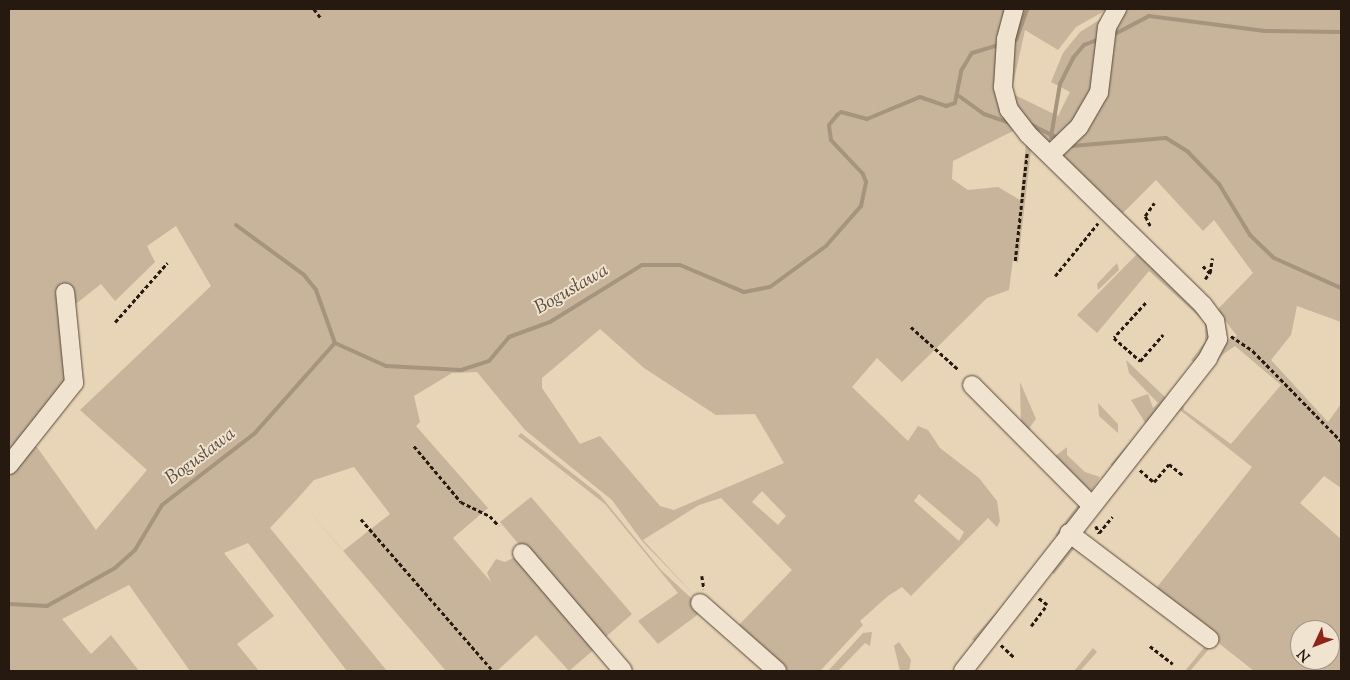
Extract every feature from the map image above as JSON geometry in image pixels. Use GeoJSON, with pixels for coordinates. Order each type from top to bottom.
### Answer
{"type":"FeatureCollection","features":[{"type":"Feature","properties":{"kind":"street"},"geometry":{"type":"LineString","coordinates":[[963,671],[1069,533],[1092,512],[1208,358],[1218,330],[1203,305],[1052,153],[1028,134],[1009,110],[1003,87],[1006,39],[1014,9]]}},
{"type":"Feature","properties":{"kind":"street"},"geometry":{"type":"LineString","coordinates":[[1052,153],[1079,128],[1098,93],[1107,28],[1117,9]]}},
{"type":"Feature","properties":{"kind":"street"},"geometry":{"type":"LineString","coordinates":[[9,465],[74,383],[65,292]]}},
{"type":"Feature","properties":{"kind":"street"},"geometry":{"type":"LineString","coordinates":[[972,385],[1092,512]]}},
{"type":"Feature","properties":{"kind":"street"},"geometry":{"type":"LineString","coordinates":[[1069,533],[1209,639]]}},
{"type":"Feature","properties":{"kind":"street"},"geometry":{"type":"LineString","coordinates":[[522,553],[623,671]]}},
{"type":"Feature","properties":{"kind":"street"},"geometry":{"type":"LineString","coordinates":[[703,598],[777,671]]}},
{"type":"Feature","properties":{"kind":"path"},"geometry":{"type":"LineString","coordinates":[[314,9],[321,18]]}},
{"type":"Feature","properties":{"kind":"path"},"geometry":{"type":"LineString","coordinates":[[1015,261],[1028,134]]}},
{"type":"Feature","properties":{"kind":"path"},"geometry":{"type":"LineString","coordinates":[[1150,226],[1145,216],[1154,203]]}},
{"type":"Feature","properties":{"kind":"path"},"geometry":{"type":"LineString","coordinates":[[1055,276],[1103,216]]}},
{"type":"Feature","properties":{"kind":"path"},"geometry":{"type":"LineString","coordinates":[[1205,279],[1211,272],[1212,258]]}},
{"type":"Feature","properties":{"kind":"path"},"geometry":{"type":"LineString","coordinates":[[115,322],[167,263]]}},
{"type":"Feature","properties":{"kind":"path"},"geometry":{"type":"LineString","coordinates":[[1204,266],[1211,272]]}},
{"type":"Feature","properties":{"kind":"path"},"geometry":{"type":"LineString","coordinates":[[1146,303],[1114,338],[1140,361],[1164,335]]}},
{"type":"Feature","properties":{"kind":"path"},"geometry":{"type":"LineString","coordinates":[[911,327],[959,370]]}},
{"type":"Feature","properties":{"kind":"path"},"geometry":{"type":"LineString","coordinates":[[1218,330],[1253,351],[1341,441]]}},
{"type":"Feature","properties":{"kind":"path"},"geometry":{"type":"LineString","coordinates":[[414,446],[461,502],[490,516],[499,526]]}},
{"type":"Feature","properties":{"kind":"path"},"geometry":{"type":"LineString","coordinates":[[1135,465],[1154,482],[1169,464],[1184,476]]}},
{"type":"Feature","properties":{"kind":"path"},"geometry":{"type":"LineString","coordinates":[[1092,512],[1099,533],[1112,517]]}},
{"type":"Feature","properties":{"kind":"path"},"geometry":{"type":"LineString","coordinates":[[361,519],[493,671]]}},
{"type":"Feature","properties":{"kind":"path"},"geometry":{"type":"LineString","coordinates":[[702,576],[703,598]]}},
{"type":"Feature","properties":{"kind":"path"},"geometry":{"type":"LineString","coordinates":[[1031,626],[1047,605],[1038,593]]}},
{"type":"Feature","properties":{"kind":"path"},"geometry":{"type":"LineString","coordinates":[[997,640],[1016,658]]}},
{"type":"Feature","properties":{"kind":"path"},"geometry":{"type":"LineString","coordinates":[[1150,646],[1174,664]]}},
{"type":"Feature","properties":{"kind":"shaded area"},"geometry":{"type":"Polygon","coordinates":[[[9,9],[1007,9],[1000,61],[1017,129],[953,161],[952,179],[968,190],[998,187],[1020,200],[1026,144],[1051,162],[1031,150],[1018,263],[1013,259],[1009,290],[987,298],[902,382],[877,358],[852,387],[908,441],[918,426],[928,430],[940,448],[979,478],[997,501],[1000,521],[997,527],[988,518],[911,596],[902,587],[888,596],[860,621],[863,625],[820,671],[779,671],[724,620],[735,629],[792,570],[721,498],[699,505],[643,540],[696,597],[642,541],[612,500],[525,430],[477,372],[452,373],[414,396],[420,422],[416,426],[488,508],[453,538],[491,582],[487,573],[496,559],[505,562],[519,555],[597,647],[569,671],[536,635],[497,671],[446,671],[343,551],[390,514],[354,467],[314,480],[270,528],[387,671],[347,671],[248,543],[224,553],[274,616],[237,644],[259,671],[190,671],[129,585],[62,619],[91,654],[111,635],[139,671],[9,671],[9,9]],[[176,226],[147,246],[155,262],[115,301],[101,284],[72,307],[71,375],[34,443],[96,530],[147,470],[80,410],[211,286],[176,226]],[[600,329],[542,378],[542,388],[580,444],[600,436],[660,506],[674,510],[784,463],[755,414],[716,415],[644,368],[600,329]],[[762,491],[752,502],[778,525],[786,516],[762,491]],[[919,494],[914,501],[959,541],[964,532],[919,494]]]}},
{"type":"Feature","properties":{"kind":"shaded area"},"geometry":{"type":"Polygon","coordinates":[[[1020,9],[1108,9],[1076,27],[1058,50],[1025,30],[1011,93],[1058,116],[1070,92],[1051,82],[1063,53],[1080,32],[1109,14],[1101,77],[1060,143],[1048,143],[1010,102],[1006,85],[1020,9]]]}},
{"type":"Feature","properties":{"kind":"shaded area"},"geometry":{"type":"Polygon","coordinates":[[[1123,9],[1341,9],[1341,322],[1297,306],[1291,335],[1271,360],[1328,422],[1341,404],[1341,488],[1324,476],[1300,503],[1341,539],[1341,671],[1254,671],[1216,641],[1190,671],[1185,671],[1206,645],[1154,591],[1252,467],[1180,410],[1171,420],[1167,415],[1225,341],[1237,336],[1217,310],[1253,273],[1214,220],[1203,231],[1156,180],[1123,213],[1156,247],[1068,165],[1063,154],[1081,129],[1110,34],[1123,9]],[[1235,346],[1222,355],[1183,404],[1184,410],[1231,444],[1281,385],[1235,346]]]}},
{"type":"Feature","properties":{"kind":"shaded area"},"geometry":{"type":"Polygon","coordinates":[[[1139,252],[1198,307],[1215,330],[1198,365],[1191,360],[1205,342],[1205,322],[1149,271],[1097,333],[1077,315],[1139,252]]]}},
{"type":"Feature","properties":{"kind":"shaded area"},"geometry":{"type":"Polygon","coordinates":[[[1117,263],[1119,270],[1098,290],[1097,284],[1117,263]]]}},
{"type":"Feature","properties":{"kind":"shaded area"},"geometry":{"type":"Polygon","coordinates":[[[1126,360],[1167,399],[1117,466],[1110,465],[1146,424],[1131,400],[1148,394],[1153,408],[1158,403],[1129,373],[1126,360]]]}},
{"type":"Feature","properties":{"kind":"shaded area"},"geometry":{"type":"Polygon","coordinates":[[[1020,382],[1036,419],[1030,427],[1031,435],[1048,453],[1021,427],[1020,382]]]}},
{"type":"Feature","properties":{"kind":"shaded area"},"geometry":{"type":"Polygon","coordinates":[[[1098,403],[1118,424],[1118,433],[1099,416],[1098,403]]]}},
{"type":"Feature","properties":{"kind":"shaded area"},"geometry":{"type":"Polygon","coordinates":[[[521,433],[600,495],[661,570],[704,610],[658,644],[638,621],[678,593],[605,504],[518,436],[521,433]]]}},
{"type":"Feature","properties":{"kind":"shaded area"},"geometry":{"type":"Polygon","coordinates":[[[1067,447],[1067,455],[1085,472],[1100,477],[1092,490],[1088,491],[1053,458],[1067,447]]]}},
{"type":"Feature","properties":{"kind":"shaded area"},"geometry":{"type":"Polygon","coordinates":[[[531,497],[632,614],[601,641],[500,522],[531,497]]]}},
{"type":"Feature","properties":{"kind":"shaded area"},"geometry":{"type":"Polygon","coordinates":[[[1080,502],[1082,505],[1060,538],[1055,535],[1080,502]]]}},
{"type":"Feature","properties":{"kind":"shaded area"},"geometry":{"type":"Polygon","coordinates":[[[1068,540],[1080,547],[1074,549],[1054,574],[1046,567],[1068,540]]]}},
{"type":"Feature","properties":{"kind":"shaded area"},"geometry":{"type":"Polygon","coordinates":[[[1014,593],[978,644],[972,639],[1014,593]]]}},
{"type":"Feature","properties":{"kind":"shaded area"},"geometry":{"type":"Polygon","coordinates":[[[872,632],[870,646],[865,643],[839,670],[828,671],[863,633],[872,632]]]}},
{"type":"Feature","properties":{"kind":"shaded area"},"geometry":{"type":"Polygon","coordinates":[[[899,642],[911,660],[909,671],[900,671],[894,646],[899,642]]]}},
{"type":"Feature","properties":{"kind":"shaded area"},"geometry":{"type":"Polygon","coordinates":[[[1093,648],[1097,652],[1080,671],[1074,671],[1093,648]]]}},
{"type":"Feature","properties":{"kind":"waterway","name":"Bogusława"},"geometry":{"type":"LineString","coordinates":[[1016,40],[1027,9]]}},
{"type":"Feature","properties":{"kind":"waterway"},"geometry":{"type":"LineString","coordinates":[[1113,35],[1149,16],[1265,31],[1341,32]]}},
{"type":"Feature","properties":{"kind":"waterway"},"geometry":{"type":"LineString","coordinates":[[1051,137],[1060,84],[1073,58],[1084,45],[1100,39]]}},
{"type":"Feature","properties":{"kind":"waterway","name":"Bogusława"},"geometry":{"type":"LineString","coordinates":[[9,604],[47,606],[115,568],[135,550],[162,505],[255,433],[335,343],[386,366],[461,370],[489,361],[509,337],[550,322],[642,265],[680,265],[744,292],[770,287],[826,246],[861,206],[866,182],[863,174],[831,140],[829,125],[837,115],[841,112],[867,119],[920,97],[946,106],[955,103],[961,71],[972,53],[999,45]]}},
{"type":"Feature","properties":{"kind":"waterway"},"geometry":{"type":"LineString","coordinates":[[959,96],[984,114],[1010,123]]}},
{"type":"Feature","properties":{"kind":"waterway"},"geometry":{"type":"LineString","coordinates":[[1028,123],[1060,139]]}},
{"type":"Feature","properties":{"kind":"waterway"},"geometry":{"type":"LineString","coordinates":[[1072,146],[1166,138],[1188,152],[1219,184],[1250,235],[1274,258],[1341,288]]}},
{"type":"Feature","properties":{"kind":"waterway"},"geometry":{"type":"LineString","coordinates":[[236,225],[304,275],[316,290],[335,343]]}}]}
